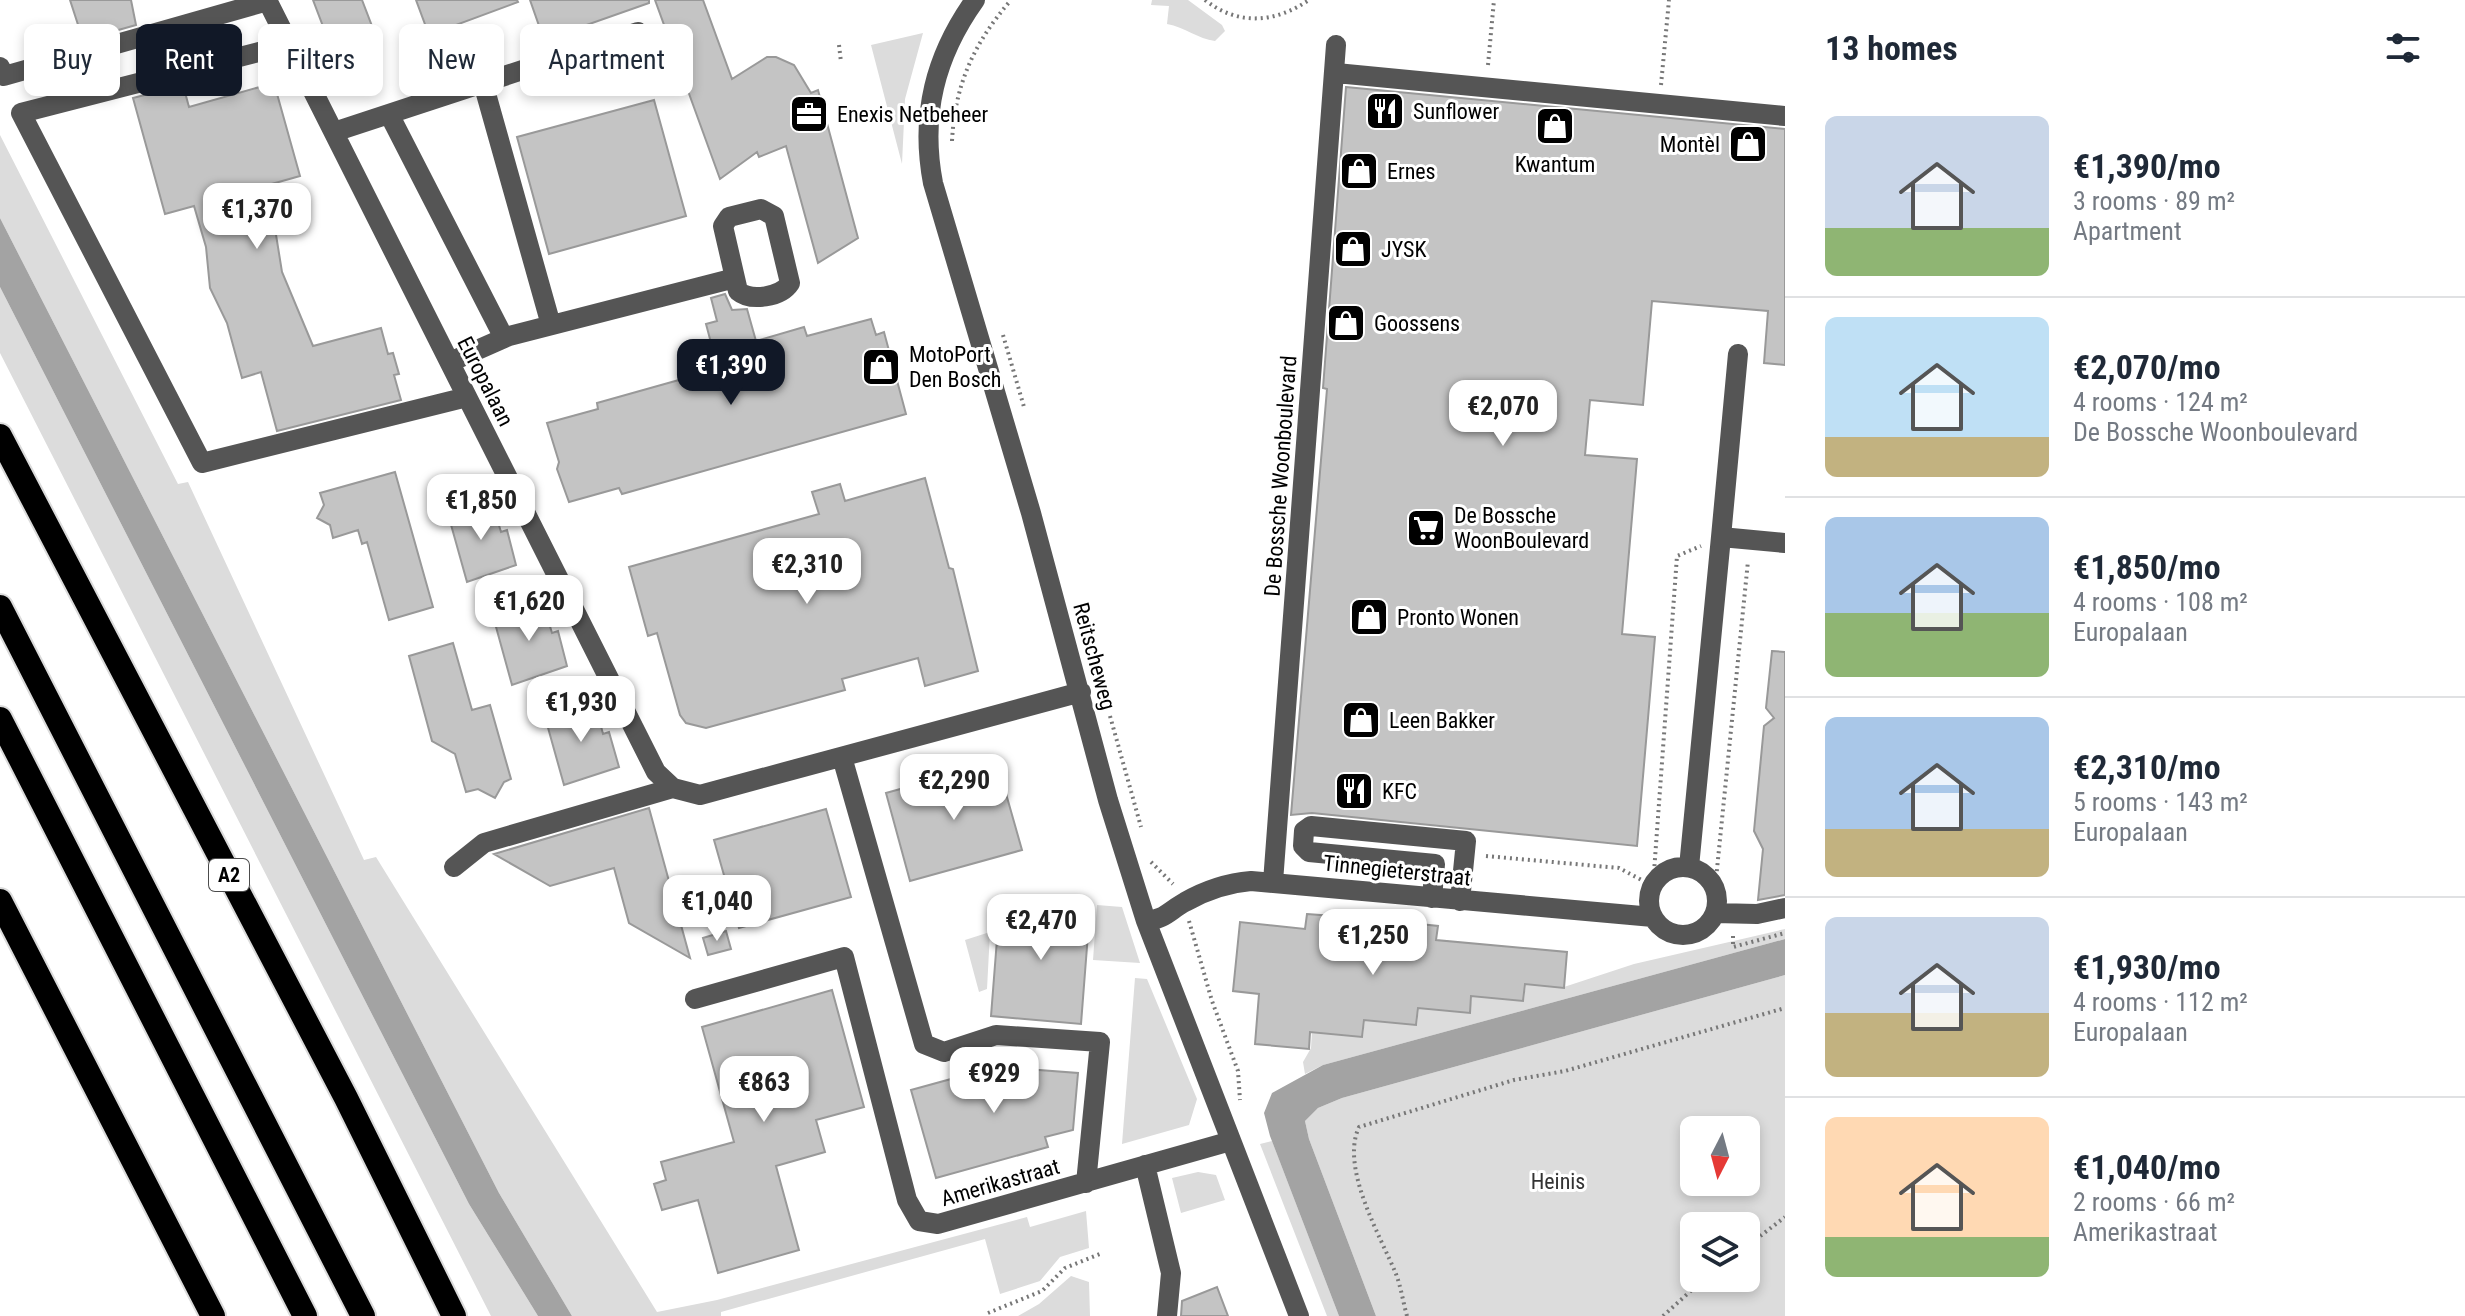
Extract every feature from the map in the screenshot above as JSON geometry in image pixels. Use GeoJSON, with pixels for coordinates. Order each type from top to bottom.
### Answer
{"type":"FeatureCollection","features":[{"type":"Feature","properties":{"kind":"highway","name":"A2"},"geometry":{"type":"LineString","coordinates":[[2,443],[346,1098],[454,1316]]}},
{"type":"Feature","properties":{"kind":"highway"},"geometry":{"type":"LineString","coordinates":[[0,607],[363,1316]]}},
{"type":"Feature","properties":{"kind":"highway"},"geometry":{"type":"LineString","coordinates":[[0,719],[305,1316]]}},
{"type":"Feature","properties":{"kind":"highway"},"geometry":{"type":"LineString","coordinates":[[0,901],[213,1316]]}},
{"type":"Feature","properties":{"kind":"street"},"geometry":{"type":"LineString","coordinates":[[0,67],[4,76],[268,0]]}},
{"type":"Feature","properties":{"kind":"street","name":"Europalaan"},"geometry":{"type":"LineString","coordinates":[[268,0],[280,24]]}},
{"type":"Feature","properties":{"kind":"street","name":"Reitscheweg"},"geometry":{"type":"LineString","coordinates":[[975,0],[951,37],[934,82],[928,127],[931,171],[1081,692],[1108,800],[1146,921],[1299,1316]]}},
{"type":"Feature","properties":{"kind":"street","name":"De Bossche Woonboulevard"},"geometry":{"type":"LineString","coordinates":[[1273,882],[1336,45]]}},
{"type":"Feature","properties":{"kind":"street"},"geometry":{"type":"LineString","coordinates":[[258,52],[21,113],[202,463],[467,397]]}},
{"type":"Feature","properties":{"kind":"street"},"geometry":{"type":"LineString","coordinates":[[1336,73],[1785,116]]}},
{"type":"Feature","properties":{"kind":"street","name":"Europalaan"},"geometry":{"type":"LineString","coordinates":[[316,96],[656,772],[673,788]]}},
{"type":"Feature","properties":{"kind":"street"},"geometry":{"type":"LineString","coordinates":[[334,132],[444,96]]}},
{"type":"Feature","properties":{"kind":"street"},"geometry":{"type":"LineString","coordinates":[[487,96],[551,325]]}},
{"type":"Feature","properties":{"kind":"street"},"geometry":{"type":"LineString","coordinates":[[389,114],[504,338]]}},
{"type":"Feature","properties":{"kind":"street"},"geometry":{"type":"LineString","coordinates":[[761,209],[771,211],[791,279],[789,287],[751,298],[738,291],[735,278],[724,230],[725,219],[761,209]]}},
{"type":"Feature","properties":{"kind":"street"},"geometry":{"type":"LineString","coordinates":[[450,362],[504,338],[735,278]]}},
{"type":"Feature","properties":{"kind":"street"},"geometry":{"type":"LineString","coordinates":[[1689,867],[1738,354]]}},
{"type":"Feature","properties":{"kind":"street"},"geometry":{"type":"LineString","coordinates":[[1721,537],[1785,543]]}},
{"type":"Feature","properties":{"kind":"street"},"geometry":{"type":"LineString","coordinates":[[454,867],[484,843],[673,788],[700,795],[1081,692]]}},
{"type":"Feature","properties":{"kind":"street"},"geometry":{"type":"LineString","coordinates":[[842,757],[924,1044],[944,1052],[996,1035],[1100,1042],[1086,1183]]}},
{"type":"Feature","properties":{"kind":"street"},"geometry":{"type":"LineString","coordinates":[[1432,898],[1435,864],[1309,852],[1303,846],[1304,831],[1311,826],[1466,841],[1460,901]]}},
{"type":"Feature","properties":{"kind":"street"},"geometry":{"type":"LineString","coordinates":[[1689,867],[1700,871],[1715,889],[1715,913],[1702,929],[1681,935],[1660,926],[1653,917],[1649,896],[1653,886],[1668,871],[1689,867]]}},
{"type":"Feature","properties":{"kind":"street","name":"Tinnegieterstraat"},"geometry":{"type":"LineString","coordinates":[[1146,921],[1159,920],[1184,902],[1227,884],[1273,882],[1613,916],[1653,917]]}},
{"type":"Feature","properties":{"kind":"street"},"geometry":{"type":"LineString","coordinates":[[1715,913],[1757,914],[1785,908]]}},
{"type":"Feature","properties":{"kind":"street","name":"Amerikastraat"},"geometry":{"type":"LineString","coordinates":[[695,999],[844,957],[907,1200],[919,1221],[938,1224],[1231,1141]]}},
{"type":"Feature","properties":{"kind":"street"},"geometry":{"type":"LineString","coordinates":[[1145,1165],[1171,1273],[1167,1316]]}},
{"type":"Feature","properties":{"kind":"path"},"geometry":{"type":"LineString","coordinates":[[952,150],[954,112],[961,79],[987,27],[1011,0]]}},
{"type":"Feature","properties":{"kind":"path"},"geometry":{"type":"LineString","coordinates":[[1205,0],[1236,17],[1259,19],[1294,10],[1309,0]]}},
{"type":"Feature","properties":{"kind":"path"},"geometry":{"type":"LineString","coordinates":[[1486,87],[1494,0]]}},
{"type":"Feature","properties":{"kind":"path"},"geometry":{"type":"LineString","coordinates":[[1659,104],[1669,0]]}},
{"type":"Feature","properties":{"kind":"path"},"geometry":{"type":"LineString","coordinates":[[839,45],[841,62]]}},
{"type":"Feature","properties":{"kind":"path"},"geometry":{"type":"LineString","coordinates":[[1002,330],[1028,421]]}},
{"type":"Feature","properties":{"kind":"path"},"geometry":{"type":"LineString","coordinates":[[1464,854],[1619,868],[1653,886],[1677,556],[1721,537]]}},
{"type":"Feature","properties":{"kind":"path"},"geometry":{"type":"LineString","coordinates":[[1715,889],[1748,560]]}},
{"type":"Feature","properties":{"kind":"path"},"geometry":{"type":"LineString","coordinates":[[1106,701],[1144,835]]}},
{"type":"Feature","properties":{"kind":"path"},"geometry":{"type":"LineString","coordinates":[[1148,850],[1152,864],[1173,883],[1184,902],[1212,1001],[1238,1071],[1240,1101]]}},
{"type":"Feature","properties":{"kind":"path"},"geometry":{"type":"LineString","coordinates":[[1407,1316],[1397,1276],[1359,1182],[1353,1158],[1353,1140],[1359,1127],[1373,1120],[1514,1080],[1565,1071],[1785,1008]]}},
{"type":"Feature","properties":{"kind":"path"},"geometry":{"type":"LineString","coordinates":[[1760,1236],[1785,1217]]}},
{"type":"Feature","properties":{"kind":"path"},"geometry":{"type":"LineString","coordinates":[[988,1313],[1042,1291],[1065,1268],[1102,1253]]}},
{"type":"Feature","properties":{"kind":"path"},"geometry":{"type":"LineString","coordinates":[[1663,1316],[1690,1292]]}},
{"type":"Feature","properties":{"kind":"green space"},"geometry":{"type":"Polygon","coordinates":[[[1152,0],[1188,0],[1222,25],[1225,31],[1215,41],[1167,24],[1169,6],[1151,5],[1152,0]]]}},
{"type":"Feature","properties":{"kind":"green space"},"geometry":{"type":"Polygon","coordinates":[[[923,33],[905,99],[902,164],[871,45],[923,33]]]}},
{"type":"Feature","properties":{"kind":"green space"},"geometry":{"type":"Polygon","coordinates":[[[0,135],[178,484],[188,482],[364,860],[376,857],[657,1312],[717,1300],[1027,1217],[1030,1227],[1086,1211],[1089,1248],[1060,1257],[1040,1281],[1000,1294],[985,1239],[721,1312],[721,1316],[572,1316],[499,1193],[0,218],[0,135]]]}},
{"type":"Feature","properties":{"kind":"green space"},"geometry":{"type":"Polygon","coordinates":[[[0,287],[469,1204],[538,1316],[491,1316],[0,353],[0,287]]]}},
{"type":"Feature","properties":{"kind":"green space"},"geometry":{"type":"Polygon","coordinates":[[[1097,905],[1122,907],[1140,963],[1093,960],[1097,905]]]}},
{"type":"Feature","properties":{"kind":"green space"},"geometry":{"type":"Polygon","coordinates":[[[1785,929],[1785,939],[1323,1065],[1305,1074],[1303,1062],[1311,1048],[1312,1031],[1363,1036],[1365,1019],[1417,1025],[1419,1008],[1470,1013],[1472,995],[1524,1000],[1526,983],[1564,987],[1634,964],[1785,929]]]}},
{"type":"Feature","properties":{"kind":"green space"},"geometry":{"type":"Polygon","coordinates":[[[990,932],[987,989],[979,992],[965,940],[990,932]]]}},
{"type":"Feature","properties":{"kind":"green space","name":"Heinis"},"geometry":{"type":"Polygon","coordinates":[[[1785,975],[1785,1316],[1376,1316],[1309,1139],[1305,1121],[1318,1108],[1342,1098],[1785,975]]]}},
{"type":"Feature","properties":{"kind":"green space"},"geometry":{"type":"Polygon","coordinates":[[[1135,978],[1147,979],[1197,1099],[1189,1125],[1122,1144],[1135,978]]]}},
{"type":"Feature","properties":{"kind":"green space"},"geometry":{"type":"Polygon","coordinates":[[[1272,1141],[1339,1316],[1327,1316],[1260,1144],[1272,1141]]]}},
{"type":"Feature","properties":{"kind":"green space"},"geometry":{"type":"Polygon","coordinates":[[[1198,1172],[1216,1175],[1225,1200],[1181,1213],[1172,1178],[1198,1172]]]}},
{"type":"Feature","properties":{"kind":"green space"},"geometry":{"type":"Polygon","coordinates":[[[1071,1276],[1089,1282],[1090,1316],[1018,1316],[1039,1304],[1071,1276]]]}},
{"type":"Feature","properties":{"kind":"shaded area"},"geometry":{"type":"Polygon","coordinates":[[[0,218],[499,1193],[572,1316],[538,1316],[469,1204],[0,287],[0,218]]]}},
{"type":"Feature","properties":{"kind":"shaded area"},"geometry":{"type":"Polygon","coordinates":[[[1785,939],[1785,975],[1342,1098],[1318,1108],[1305,1121],[1309,1139],[1376,1316],[1339,1316],[1270,1136],[1264,1113],[1272,1093],[1323,1065],[1785,939]]]}},
{"type":"Feature","properties":{"kind":"building"},"geometry":{"type":"Polygon","coordinates":[[[70,0],[131,0],[136,25],[120,30],[120,24],[78,24],[70,0]]]}},
{"type":"Feature","properties":{"kind":"building"},"geometry":{"type":"Polygon","coordinates":[[[313,0],[362,0],[371,24],[322,24],[313,0]]]}},
{"type":"Feature","properties":{"kind":"building"},"geometry":{"type":"Polygon","coordinates":[[[416,0],[518,2],[459,24],[425,24],[416,0]]]}},
{"type":"Feature","properties":{"kind":"building"},"geometry":{"type":"Polygon","coordinates":[[[530,0],[649,0],[649,3],[589,24],[538,24],[530,0]]]}},
{"type":"Feature","properties":{"kind":"building"},"geometry":{"type":"Polygon","coordinates":[[[655,0],[703,0],[732,79],[767,57],[776,57],[794,65],[811,93],[818,90],[858,238],[818,263],[786,146],[759,157],[757,152],[720,179],[690,96],[693,96],[693,24],[664,24],[655,0]]]}},
{"type":"Feature","properties":{"kind":"building"},"geometry":{"type":"Polygon","coordinates":[[[1346,87],[1785,129],[1785,365],[1764,363],[1768,311],[1652,301],[1643,405],[1590,400],[1585,455],[1637,459],[1622,634],[1655,637],[1637,846],[1312,813],[1291,815],[1327,389],[1323,388],[1346,87]]]}},
{"type":"Feature","properties":{"kind":"building"},"geometry":{"type":"Polygon","coordinates":[[[258,88],[258,96],[278,96],[300,176],[268,185],[282,272],[313,346],[381,328],[388,354],[393,353],[399,374],[394,375],[401,400],[277,431],[261,372],[242,378],[227,323],[210,288],[206,247],[194,206],[165,214],[133,98],[186,96],[189,107],[228,96],[242,96],[242,92],[258,88]]]}},
{"type":"Feature","properties":{"kind":"building"},"geometry":{"type":"Polygon","coordinates":[[[654,100],[686,216],[549,254],[517,137],[654,100]]]}},
{"type":"Feature","properties":{"kind":"building"},"geometry":{"type":"Polygon","coordinates":[[[725,294],[732,310],[747,309],[756,341],[804,327],[807,336],[871,319],[876,335],[884,332],[906,414],[622,494],[619,488],[569,502],[557,469],[559,462],[547,423],[598,409],[597,403],[718,369],[706,324],[717,321],[711,298],[725,294]]]}},
{"type":"Feature","properties":{"kind":"building"},"geometry":{"type":"Polygon","coordinates":[[[395,472],[433,607],[389,620],[367,542],[362,544],[358,530],[333,538],[330,525],[317,518],[324,505],[320,493],[395,472]]]}},
{"type":"Feature","properties":{"kind":"building"},"geometry":{"type":"Polygon","coordinates":[[[925,478],[949,568],[953,569],[978,671],[925,686],[918,658],[842,679],[845,690],[706,728],[686,723],[680,715],[657,633],[648,636],[629,567],[819,514],[812,492],[840,484],[845,501],[925,478]]]}},
{"type":"Feature","properties":{"kind":"building"},"geometry":{"type":"Polygon","coordinates":[[[492,502],[501,532],[507,530],[516,565],[467,582],[448,514],[492,502]]]}},
{"type":"Feature","properties":{"kind":"building"},"geometry":{"type":"Polygon","coordinates":[[[543,603],[552,633],[558,631],[567,666],[512,685],[493,616],[543,603]]]}},
{"type":"Feature","properties":{"kind":"building"},"geometry":{"type":"Polygon","coordinates":[[[453,643],[472,710],[490,705],[511,779],[504,782],[495,798],[478,789],[466,792],[455,754],[432,741],[409,656],[453,643]]]}},
{"type":"Feature","properties":{"kind":"building"},"geometry":{"type":"Polygon","coordinates":[[[1772,651],[1785,652],[1785,895],[1758,900],[1763,849],[1754,831],[1764,726],[1774,718],[1766,708],[1772,651]]]}},
{"type":"Feature","properties":{"kind":"building"},"geometry":{"type":"Polygon","coordinates":[[[595,703],[603,734],[609,732],[619,767],[564,785],[545,717],[595,703]]]}},
{"type":"Feature","properties":{"kind":"building"},"geometry":{"type":"Polygon","coordinates":[[[997,762],[1022,850],[910,881],[886,793],[997,762]]]}},
{"type":"Feature","properties":{"kind":"building"},"geometry":{"type":"Polygon","coordinates":[[[649,808],[690,958],[629,923],[614,868],[550,886],[494,854],[649,808]]]}},
{"type":"Feature","properties":{"kind":"building"},"geometry":{"type":"Polygon","coordinates":[[[826,809],[851,897],[739,928],[714,840],[826,809]]]}},
{"type":"Feature","properties":{"kind":"building"},"geometry":{"type":"Polygon","coordinates":[[[1000,901],[1090,908],[1081,1024],[991,1016],[1000,901]]]}},
{"type":"Feature","properties":{"kind":"building"},"geometry":{"type":"Polygon","coordinates":[[[1307,914],[1333,916],[1332,930],[1410,938],[1411,923],[1438,926],[1436,940],[1567,952],[1564,988],[1525,984],[1523,1001],[1471,996],[1470,1013],[1418,1008],[1416,1025],[1364,1020],[1362,1037],[1310,1032],[1309,1049],[1255,1044],[1259,994],[1233,991],[1240,922],[1305,929],[1307,914]]]}},
{"type":"Feature","properties":{"kind":"building"},"geometry":{"type":"Polygon","coordinates":[[[726,931],[731,949],[708,955],[703,938],[726,931]]]}},
{"type":"Feature","properties":{"kind":"building"},"geometry":{"type":"Polygon","coordinates":[[[832,990],[864,1107],[816,1120],[825,1152],[776,1166],[799,1250],[718,1273],[698,1200],[662,1210],[654,1184],[666,1180],[661,1162],[734,1142],[702,1027],[832,990]]]}},
{"type":"Feature","properties":{"kind":"building"},"geometry":{"type":"Polygon","coordinates":[[[1024,1059],[1026,1069],[1078,1073],[1073,1130],[1045,1137],[1048,1147],[936,1178],[911,1090],[1024,1059]]]}},
{"type":"Feature","properties":{"kind":"building"},"geometry":{"type":"Polygon","coordinates":[[[1217,1287],[1228,1316],[1181,1316],[1182,1301],[1217,1287]]]}},
{"type":"Feature","properties":{"kind":"place","name":"Sunflower"},"geometry":{"type":"Point","coordinates":[1385,111]}},
{"type":"Feature","properties":{"kind":"place","name":"Enexis Netbeheer"},"geometry":{"type":"Point","coordinates":[809,114]}},
{"type":"Feature","properties":{"kind":"place","name":"Kwantum"},"geometry":{"type":"Point","coordinates":[1555,126]}},
{"type":"Feature","properties":{"kind":"place","name":"Montèl"},"geometry":{"type":"Point","coordinates":[1748,144]}},
{"type":"Feature","properties":{"kind":"place","name":"Ernes"},"geometry":{"type":"Point","coordinates":[1359,171]}},
{"type":"Feature","properties":{"kind":"place","name":"JYSK"},"geometry":{"type":"Point","coordinates":[1353,249]}},
{"type":"Feature","properties":{"kind":"place","name":"Goossens"},"geometry":{"type":"Point","coordinates":[1346,323]}},
{"type":"Feature","properties":{"kind":"place","name":"MotoPort Den Bosch"},"geometry":{"type":"Point","coordinates":[881,367]}},
{"type":"Feature","properties":{"kind":"place","name":"De Bossche WoonBoulevard"},"geometry":{"type":"Point","coordinates":[1426,528]}},
{"type":"Feature","properties":{"kind":"place","name":"Pronto Wonen"},"geometry":{"type":"Point","coordinates":[1369,617]}},
{"type":"Feature","properties":{"kind":"place","name":"Leen Bakker"},"geometry":{"type":"Point","coordinates":[1361,720]}},
{"type":"Feature","properties":{"kind":"place","name":"KFC"},"geometry":{"type":"Point","coordinates":[1354,791]}}]}
